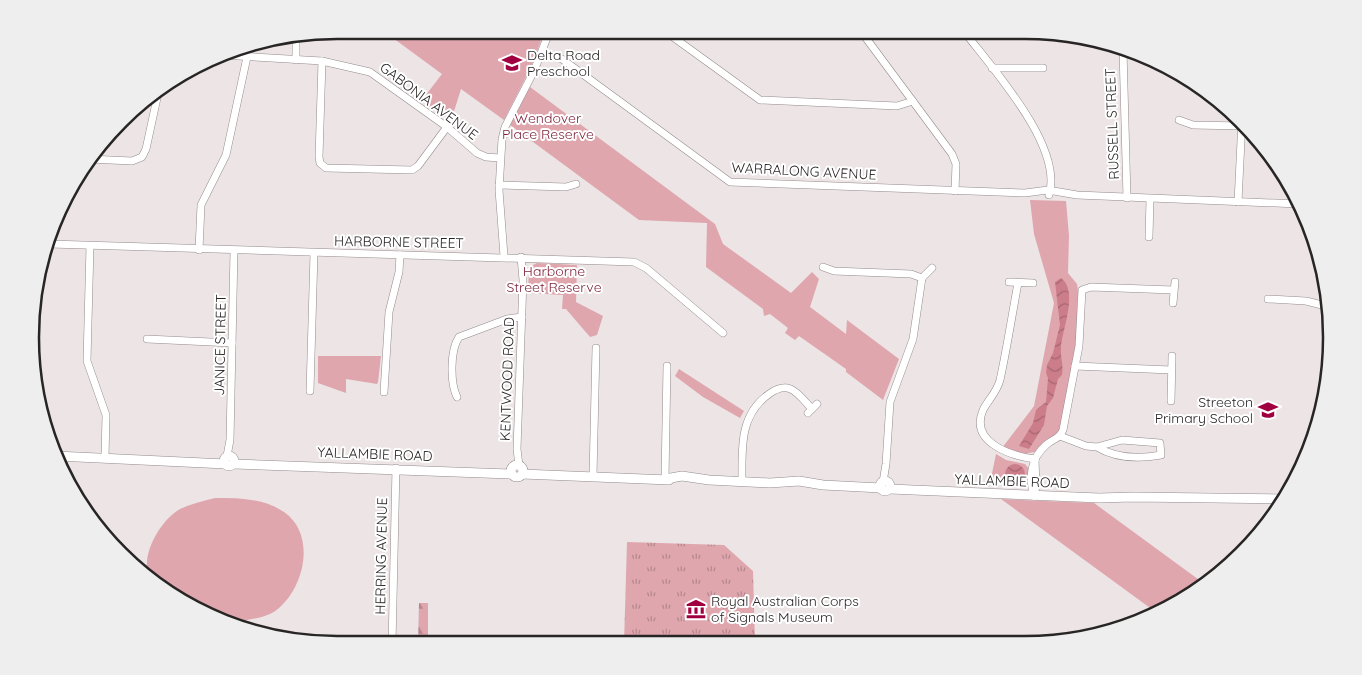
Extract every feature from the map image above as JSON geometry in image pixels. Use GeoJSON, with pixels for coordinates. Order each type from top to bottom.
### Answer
{"type":"FeatureCollection","features":[{"type":"Feature","properties":{"kind":"street"},"geometry":{"type":"LineString","coordinates":[[500,256],[502,224],[499,185],[502,139],[505,127],[546,39]]}},
{"type":"Feature","properties":{"kind":"street"},"geometry":{"type":"LineString","coordinates":[[676,39],[760,100],[897,106],[913,100]]}},
{"type":"Feature","properties":{"kind":"street"},"geometry":{"type":"LineString","coordinates":[[867,39],[954,158],[956,168],[955,191]]}},
{"type":"Feature","properties":{"kind":"street"},"geometry":{"type":"LineString","coordinates":[[970,39],[1037,132],[1044,149],[1049,174],[1049,192]]}},
{"type":"Feature","properties":{"kind":"street"},"geometry":{"type":"LineString","coordinates":[[296,41],[296,60]]}},
{"type":"Feature","properties":{"kind":"street","name":"WARRALONG AVENUE"},"geometry":{"type":"LineString","coordinates":[[543,48],[562,59],[730,182],[955,191],[1049,192],[1127,198],[1291,204]]}},
{"type":"Feature","properties":{"kind":"street","name":"GABONIA AVENUE"},"geometry":{"type":"LineString","coordinates":[[237,56],[322,61],[377,75],[447,127],[481,156],[500,158]]}},
{"type":"Feature","properties":{"kind":"street","name":"RUSSELL STREET"},"geometry":{"type":"LineString","coordinates":[[1123,56],[1127,198]]}},
{"type":"Feature","properties":{"kind":"street"},"geometry":{"type":"LineString","coordinates":[[199,250],[201,205],[226,155],[247,57]]}},
{"type":"Feature","properties":{"kind":"street"},"geometry":{"type":"LineString","coordinates":[[322,61],[319,156],[320,162],[326,168],[412,170],[418,166],[447,127]]}},
{"type":"Feature","properties":{"kind":"street"},"geometry":{"type":"LineString","coordinates":[[992,68],[1042,68]]}},
{"type":"Feature","properties":{"kind":"street"},"geometry":{"type":"LineString","coordinates":[[97,160],[132,161],[142,157],[146,149],[157,100]]}},
{"type":"Feature","properties":{"kind":"street"},"geometry":{"type":"LineString","coordinates":[[1179,120],[1193,125],[1233,123]]}},
{"type":"Feature","properties":{"kind":"street"},"geometry":{"type":"LineString","coordinates":[[1240,202],[1242,133]]}},
{"type":"Feature","properties":{"kind":"street"},"geometry":{"type":"LineString","coordinates":[[499,185],[566,187],[576,184]]}},
{"type":"Feature","properties":{"kind":"street"},"geometry":{"type":"LineString","coordinates":[[1149,236],[1150,199]]}},
{"type":"Feature","properties":{"kind":"street","name":"HARBORNE STREET"},"geometry":{"type":"LineString","coordinates":[[54,244],[400,256],[500,256],[638,263],[723,333]]}},
{"type":"Feature","properties":{"kind":"street"},"geometry":{"type":"LineString","coordinates":[[90,246],[88,365],[105,411],[105,458]]}},
{"type":"Feature","properties":{"kind":"street","name":"JANICE STREET"},"geometry":{"type":"LineString","coordinates":[[230,459],[234,251]]}},
{"type":"Feature","properties":{"kind":"street"},"geometry":{"type":"LineString","coordinates":[[310,391],[314,253]]}},
{"type":"Feature","properties":{"kind":"street"},"geometry":{"type":"LineString","coordinates":[[384,392],[389,312],[400,256]]}},
{"type":"Feature","properties":{"kind":"street","name":"KENTWOOD ROAD"},"geometry":{"type":"LineString","coordinates":[[517,470],[524,257]]}},
{"type":"Feature","properties":{"kind":"street"},"geometry":{"type":"LineString","coordinates":[[823,267],[834,271],[911,274],[922,278]]}},
{"type":"Feature","properties":{"kind":"street"},"geometry":{"type":"LineString","coordinates":[[886,485],[890,402],[913,339],[922,278],[932,268]]}},
{"type":"Feature","properties":{"kind":"street"},"geometry":{"type":"LineString","coordinates":[[1009,282],[1033,283]]}},
{"type":"Feature","properties":{"kind":"street"},"geometry":{"type":"LineString","coordinates":[[1018,283],[999,384],[984,408],[981,425],[985,436],[1004,452],[1035,459]]}},
{"type":"Feature","properties":{"kind":"street"},"geometry":{"type":"LineString","coordinates":[[1034,492],[1031,470],[1035,459],[1045,446],[1060,436],[1080,341],[1083,289],[1090,287],[1174,286],[1173,303]]}},
{"type":"Feature","properties":{"kind":"street"},"geometry":{"type":"LineString","coordinates":[[1268,299],[1306,301],[1322,305]]}},
{"type":"Feature","properties":{"kind":"street"},"geometry":{"type":"LineString","coordinates":[[457,397],[454,387],[454,356],[455,345],[459,337],[507,319],[522,317]]}},
{"type":"Feature","properties":{"kind":"street"},"geometry":{"type":"LineString","coordinates":[[147,339],[232,343]]}},
{"type":"Feature","properties":{"kind":"street"},"geometry":{"type":"LineString","coordinates":[[593,476],[596,348]]}},
{"type":"Feature","properties":{"kind":"street"},"geometry":{"type":"LineString","coordinates":[[1171,401],[1172,356]]}},
{"type":"Feature","properties":{"kind":"street"},"geometry":{"type":"LineString","coordinates":[[665,479],[668,366]]}},
{"type":"Feature","properties":{"kind":"street"},"geometry":{"type":"LineString","coordinates":[[1075,366],[1171,370]]}},
{"type":"Feature","properties":{"kind":"street"},"geometry":{"type":"LineString","coordinates":[[742,482],[744,430],[749,416],[760,400],[779,388],[790,388],[812,409]]}},
{"type":"Feature","properties":{"kind":"street"},"geometry":{"type":"LineString","coordinates":[[1060,436],[1086,446],[1097,447],[1126,457],[1161,455],[1160,443],[1122,440],[1097,447]]}},
{"type":"Feature","properties":{"kind":"street","name":"YALLAMBIE ROAD"},"geometry":{"type":"LineString","coordinates":[[63,456],[202,461],[230,459],[257,463],[491,472],[517,470],[545,474],[665,479],[682,482],[709,480],[770,483],[788,486],[886,485],[1206,499],[1275,500]]}},
{"type":"Feature","properties":{"kind":"street","name":"HERRING AVENUE"},"geometry":{"type":"LineString","coordinates":[[392,636],[396,468]]}},
{"type":"Feature","properties":{"kind":"street","name":"YALLAMBIE ROAD"},"geometry":{"type":"LineString","coordinates":[[1206,499],[1272,504]]}},
{"type":"Feature","properties":{"kind":"green space"},"geometry":{"type":"Polygon","coordinates":[[[394,39],[542,39],[531,67],[504,120],[461,89],[451,121],[422,100],[442,74],[394,39]]]}},
{"type":"Feature","properties":{"kind":"green space","name":"Wendover Place Reserve"},"geometry":{"type":"Polygon","coordinates":[[[530,87],[715,224],[723,244],[791,293],[812,272],[819,279],[810,307],[846,334],[847,320],[899,359],[883,400],[846,372],[846,369],[799,336],[795,340],[785,333],[788,328],[770,314],[764,316],[763,309],[706,267],[707,223],[639,220],[510,125],[530,87]]]}},
{"type":"Feature","properties":{"kind":"green space"},"geometry":{"type":"Polygon","coordinates":[[[1030,200],[1066,201],[1069,236],[1068,273],[1077,284],[1078,291],[1076,345],[1060,430],[1035,452],[1022,454],[1002,448],[1034,406],[1054,303],[1034,234],[1030,200]]]}},
{"type":"Feature","properties":{"kind":"green space","name":"Harborne Street Reserve"},"geometry":{"type":"Polygon","coordinates":[[[537,263],[577,265],[576,302],[603,316],[597,335],[590,337],[566,309],[562,309],[563,295],[528,293],[529,267],[537,263]]]}},
{"type":"Feature","properties":{"kind":"green space"},"geometry":{"type":"Polygon","coordinates":[[[318,356],[381,356],[378,382],[377,384],[346,379],[346,393],[318,383],[318,356]]]}},
{"type":"Feature","properties":{"kind":"green space"},"geometry":{"type":"Polygon","coordinates":[[[679,369],[744,411],[740,418],[703,397],[675,376],[679,369]]]}},
{"type":"Feature","properties":{"kind":"green space"},"geometry":{"type":"Polygon","coordinates":[[[996,454],[1006,460],[1025,464],[1029,469],[1028,481],[1025,484],[990,483],[996,454]]]}},
{"type":"Feature","properties":{"kind":"green space"},"geometry":{"type":"Polygon","coordinates":[[[215,498],[259,501],[276,507],[294,522],[300,533],[303,546],[303,560],[295,587],[276,611],[268,615],[244,621],[223,614],[188,596],[147,567],[150,547],[160,529],[173,514],[193,504],[215,498]]]}},
{"type":"Feature","properties":{"kind":"green space"},"geometry":{"type":"Polygon","coordinates":[[[1001,499],[1094,503],[1199,580],[1150,608],[1001,499]]]}},
{"type":"Feature","properties":{"kind":"green space"},"geometry":{"type":"Polygon","coordinates":[[[627,542],[724,545],[753,571],[755,636],[624,636],[627,542]]]}},
{"type":"Feature","properties":{"kind":"green space"},"geometry":{"type":"Polygon","coordinates":[[[419,603],[428,603],[428,636],[418,636],[419,603]]]}},
{"type":"Feature","properties":{"kind":"green space"},"geometry":{"type":"Polygon","coordinates":[[[449,635],[508,636],[449,636],[449,635]]]}},
{"type":"Feature","properties":{"kind":"water"},"geometry":{"type":"Polygon","coordinates":[[[1061,278],[1069,292],[1068,311],[1061,347],[1062,375],[1058,379],[1053,398],[1047,406],[1044,425],[1029,449],[1019,446],[1033,423],[1036,410],[1046,402],[1047,365],[1053,353],[1060,325],[1055,282],[1061,278]]]}},
{"type":"Feature","properties":{"kind":"water"},"geometry":{"type":"Polygon","coordinates":[[[1015,464],[1022,467],[1025,474],[1022,481],[1015,484],[1008,481],[1005,474],[1008,467],[1015,464]]]}},
{"type":"Feature","properties":{"kind":"place","name":"Delta Road Preschool"},"geometry":{"type":"Point","coordinates":[512,63]}},
{"type":"Feature","properties":{"kind":"place","name":"Streeton Primary School"},"geometry":{"type":"Point","coordinates":[1268,410]}},
{"type":"Feature","properties":{"kind":"place","name":"Royal Australian Corps of Signals Museum"},"geometry":{"type":"Point","coordinates":[696,609]}}]}
